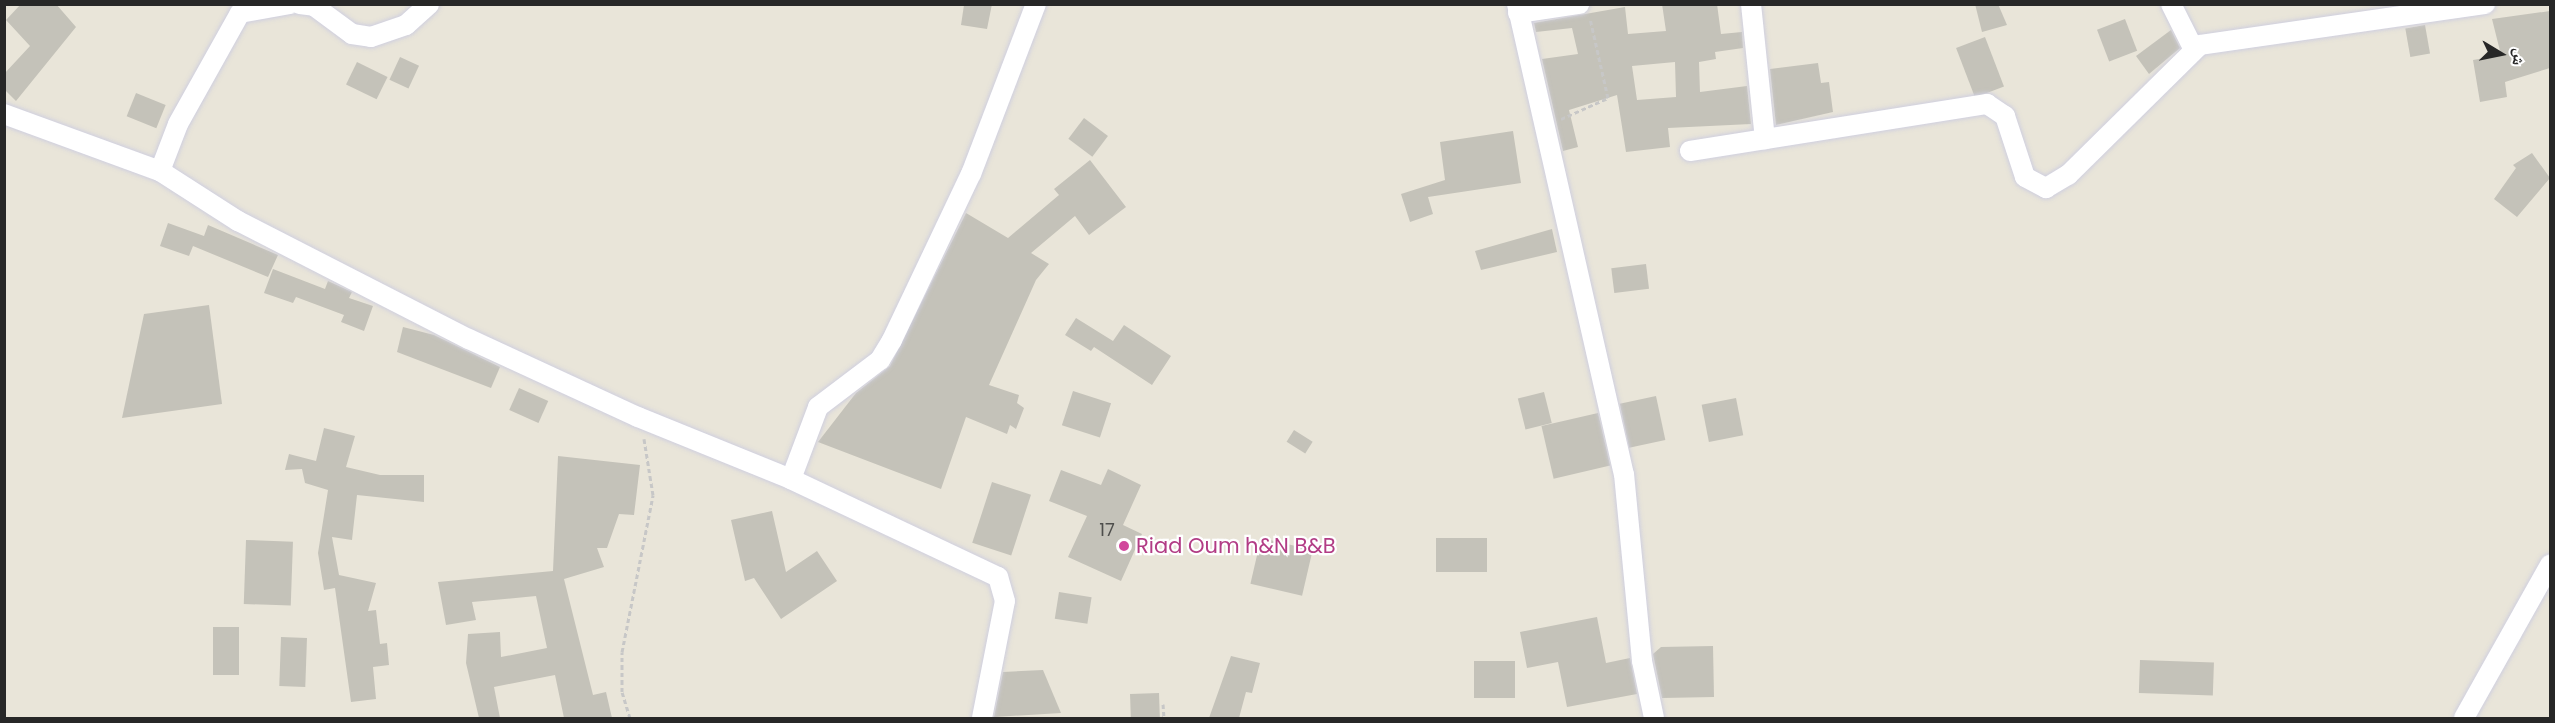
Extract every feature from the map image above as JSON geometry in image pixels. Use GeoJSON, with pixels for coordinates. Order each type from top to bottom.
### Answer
{"type":"FeatureCollection","features":[{"type":"Feature","properties":{"kind":"street"},"geometry":{"type":"LineString","coordinates":[[160,171],[178,124],[240,13],[290,4]]}},
{"type":"Feature","properties":{"kind":"street"},"geometry":{"type":"LineString","coordinates":[[300,4],[314,6],[352,34],[371,37],[406,25],[429,4]]}},
{"type":"Feature","properties":{"kind":"street"},"geometry":{"type":"LineString","coordinates":[[791,479],[818,407],[880,360],[892,340],[971,174],[1036,4]]}},
{"type":"Feature","properties":{"kind":"street"},"geometry":{"type":"LineString","coordinates":[[1751,4],[1765,139]]}},
{"type":"Feature","properties":{"kind":"street"},"geometry":{"type":"LineString","coordinates":[[2171,4],[2193,48]]}},
{"type":"Feature","properties":{"kind":"street"},"geometry":{"type":"LineString","coordinates":[[1690,151],[1987,104],[2005,116],[2025,177],[2046,188],[2068,175],[2193,48],[2485,4]]}},
{"type":"Feature","properties":{"kind":"street"},"geometry":{"type":"LineString","coordinates":[[1584,10],[1517,9],[1541,128],[1624,474],[1642,661],[1653,718]]}},
{"type":"Feature","properties":{"kind":"street"},"geometry":{"type":"LineString","coordinates":[[4,114],[160,171],[338,273],[638,417],[791,479],[998,577],[1005,600],[982,718]]}},
{"type":"Feature","properties":{"kind":"street"},"geometry":{"type":"LineString","coordinates":[[2464,718],[2550,565]]}},
{"type":"Feature","properties":{"kind":"path"},"geometry":{"type":"LineString","coordinates":[[1541,128],[1608,98],[1584,10]]}},
{"type":"Feature","properties":{"kind":"path"},"geometry":{"type":"LineString","coordinates":[[630,718],[622,692],[622,652],[653,495],[638,417]]}},
{"type":"Feature","properties":{"kind":"path"},"geometry":{"type":"LineString","coordinates":[[1163,704],[1164,718]]}},
{"type":"Feature","properties":{"kind":"building"},"geometry":{"type":"Polygon","coordinates":[[[21,4],[56,4],[76,27],[16,101],[4,89],[4,74],[30,46],[6,20],[21,4]]]}},
{"type":"Feature","properties":{"kind":"building"},"geometry":{"type":"Polygon","coordinates":[[[992,4],[987,29],[961,25],[964,5],[992,4]]]}},
{"type":"Feature","properties":{"kind":"building"},"geometry":{"type":"Polygon","coordinates":[[[1662,4],[1717,4],[1721,34],[1742,32],[1743,48],[1715,52],[1716,59],[1699,62],[1700,92],[1747,86],[1751,124],[1668,128],[1670,147],[1626,152],[1617,95],[1569,110],[1578,147],[1563,151],[1542,59],[1578,54],[1572,28],[1536,32],[1534,23],[1625,7],[1628,34],[1666,31],[1662,4]],[[1675,62],[1632,66],[1637,100],[1676,97],[1675,62]]]}},
{"type":"Feature","properties":{"kind":"building"},"geometry":{"type":"Polygon","coordinates":[[[1975,4],[1998,4],[2007,25],[1982,32],[1975,4]]]}},
{"type":"Feature","properties":{"kind":"building"},"geometry":{"type":"Polygon","coordinates":[[[2550,11],[2550,68],[2505,82],[2507,97],[2480,102],[2473,60],[2501,55],[2492,19],[2550,11]]]}},
{"type":"Feature","properties":{"kind":"building"},"geometry":{"type":"Polygon","coordinates":[[[2125,19],[2137,51],[2109,61],[2097,30],[2125,19]]]}},
{"type":"Feature","properties":{"kind":"building"},"geometry":{"type":"Polygon","coordinates":[[[2425,25],[2430,54],[2410,57],[2405,28],[2425,25]]]}},
{"type":"Feature","properties":{"kind":"building"},"geometry":{"type":"Polygon","coordinates":[[[2171,30],[2180,48],[2149,74],[2136,56],[2171,30]]]}},
{"type":"Feature","properties":{"kind":"building"},"geometry":{"type":"Polygon","coordinates":[[[1985,37],[2004,86],[1975,98],[1956,48],[1985,37]]]}},
{"type":"Feature","properties":{"kind":"building"},"geometry":{"type":"Polygon","coordinates":[[[400,57],[419,66],[408,89],[389,80],[400,57]]]}},
{"type":"Feature","properties":{"kind":"building"},"geometry":{"type":"Polygon","coordinates":[[[357,62],[388,77],[377,99],[346,84],[357,62]]]}},
{"type":"Feature","properties":{"kind":"building"},"geometry":{"type":"Polygon","coordinates":[[[1818,63],[1821,83],[1829,82],[1833,112],[1776,125],[1770,69],[1818,63]]]}},
{"type":"Feature","properties":{"kind":"building"},"geometry":{"type":"Polygon","coordinates":[[[136,93],[166,105],[156,128],[127,116],[136,93]]]}},
{"type":"Feature","properties":{"kind":"building"},"geometry":{"type":"Polygon","coordinates":[[[1084,118],[1108,136],[1092,157],[1068,139],[1084,118]]]}},
{"type":"Feature","properties":{"kind":"building"},"geometry":{"type":"Polygon","coordinates":[[[1513,131],[1521,183],[1428,197],[1433,214],[1410,222],[1401,194],[1445,180],[1440,142],[1513,131]]]}},
{"type":"Feature","properties":{"kind":"building"},"geometry":{"type":"Polygon","coordinates":[[[2532,153],[2550,178],[2517,217],[2494,199],[2516,168],[2513,165],[2532,153]]]}},
{"type":"Feature","properties":{"kind":"building"},"geometry":{"type":"Polygon","coordinates":[[[1090,160],[1126,207],[1089,235],[1075,216],[1031,253],[1049,264],[1036,280],[989,385],[1019,395],[1017,403],[1024,408],[1016,429],[1010,425],[1007,434],[966,417],[941,489],[818,442],[856,393],[890,366],[966,213],[1008,238],[1059,195],[1054,189],[1090,160]]]}},
{"type":"Feature","properties":{"kind":"building"},"geometry":{"type":"Polygon","coordinates":[[[168,223],[204,236],[208,225],[278,255],[268,277],[193,246],[189,256],[160,246],[168,223]]]}},
{"type":"Feature","properties":{"kind":"building"},"geometry":{"type":"Polygon","coordinates":[[[1552,229],[1557,252],[1481,270],[1475,251],[1552,229]]]}},
{"type":"Feature","properties":{"kind":"building"},"geometry":{"type":"Polygon","coordinates":[[[1646,264],[1649,289],[1614,293],[1611,268],[1646,264]]]}},
{"type":"Feature","properties":{"kind":"building"},"geometry":{"type":"Polygon","coordinates":[[[273,269],[325,289],[328,281],[352,292],[349,298],[373,306],[364,331],[341,322],[344,315],[296,297],[293,303],[264,293],[273,269]]]}},
{"type":"Feature","properties":{"kind":"building"},"geometry":{"type":"Polygon","coordinates":[[[209,305],[222,404],[122,418],[144,314],[209,305]]]}},
{"type":"Feature","properties":{"kind":"building"},"geometry":{"type":"Polygon","coordinates":[[[1076,318],[1113,341],[1124,325],[1171,356],[1152,385],[1094,347],[1091,351],[1065,335],[1076,318]]]}},
{"type":"Feature","properties":{"kind":"building"},"geometry":{"type":"Polygon","coordinates":[[[403,327],[434,335],[500,367],[491,388],[397,352],[403,327]]]}},
{"type":"Feature","properties":{"kind":"building"},"geometry":{"type":"Polygon","coordinates":[[[519,388],[548,401],[538,423],[509,410],[519,388]]]}},
{"type":"Feature","properties":{"kind":"building"},"geometry":{"type":"Polygon","coordinates":[[[1073,391],[1111,403],[1100,438],[1062,425],[1073,391]]]}},
{"type":"Feature","properties":{"kind":"building"},"geometry":{"type":"Polygon","coordinates":[[[1544,392],[1552,423],[1526,430],[1518,399],[1544,392]]]}},
{"type":"Feature","properties":{"kind":"building"},"geometry":{"type":"Polygon","coordinates":[[[1656,396],[1665,440],[1629,448],[1620,404],[1656,396]]]}},
{"type":"Feature","properties":{"kind":"building"},"geometry":{"type":"Polygon","coordinates":[[[1736,398],[1743,435],[1709,442],[1702,405],[1736,398]]]}},
{"type":"Feature","properties":{"kind":"building"},"geometry":{"type":"Polygon","coordinates":[[[1598,413],[1610,466],[1554,479],[1541,426],[1598,413]]]}},
{"type":"Feature","properties":{"kind":"building"},"geometry":{"type":"Polygon","coordinates":[[[324,428],[355,436],[346,467],[380,475],[424,475],[424,502],[357,495],[352,540],[332,537],[339,575],[376,583],[368,611],[376,610],[380,644],[387,643],[389,665],[373,667],[376,699],[351,702],[335,588],[324,590],[318,553],[328,490],[305,483],[302,469],[285,470],[289,454],[316,461],[324,428]]]}},
{"type":"Feature","properties":{"kind":"building"},"geometry":{"type":"Polygon","coordinates":[[[1294,430],[1313,442],[1305,454],[1287,442],[1294,430]]]}},
{"type":"Feature","properties":{"kind":"building"},"geometry":{"type":"Polygon","coordinates":[[[558,456],[640,465],[634,515],[619,514],[607,548],[597,548],[604,567],[564,579],[593,695],[606,692],[612,718],[564,718],[555,675],[494,687],[500,718],[479,718],[466,663],[468,634],[500,632],[501,657],[547,648],[536,596],[472,602],[476,620],[446,625],[438,582],[553,571],[558,456]]]}},
{"type":"Feature","properties":{"kind":"building"},"geometry":{"type":"Polygon","coordinates":[[[1108,469],[1141,485],[1123,525],[1142,534],[1121,581],[1068,557],[1087,516],[1049,501],[1061,470],[1101,485],[1108,469]]]}},
{"type":"Feature","properties":{"kind":"building"},"geometry":{"type":"Polygon","coordinates":[[[992,482],[1031,495],[1011,556],[972,543],[992,482]]]}},
{"type":"Feature","properties":{"kind":"building"},"geometry":{"type":"Polygon","coordinates":[[[772,511],[786,572],[817,551],[837,581],[781,619],[754,578],[745,581],[731,520],[772,511]]]}},
{"type":"Feature","properties":{"kind":"building"},"geometry":{"type":"Polygon","coordinates":[[[1261,538],[1313,550],[1302,596],[1250,584],[1261,538]]]}},
{"type":"Feature","properties":{"kind":"building"},"geometry":{"type":"Polygon","coordinates":[[[1436,538],[1487,538],[1487,572],[1436,572],[1436,538]]]}},
{"type":"Feature","properties":{"kind":"building"},"geometry":{"type":"Polygon","coordinates":[[[246,540],[293,542],[291,606],[244,604],[246,540]]]}},
{"type":"Feature","properties":{"kind":"building"},"geometry":{"type":"Polygon","coordinates":[[[1059,592],[1092,597],[1087,624],[1055,619],[1059,592]]]}},
{"type":"Feature","properties":{"kind":"building"},"geometry":{"type":"Polygon","coordinates":[[[1597,617],[1606,663],[1630,658],[1637,694],[1567,707],[1558,662],[1527,668],[1520,632],[1597,617]]]}},
{"type":"Feature","properties":{"kind":"building"},"geometry":{"type":"Polygon","coordinates":[[[213,627],[239,627],[239,675],[213,675],[213,627]]]}},
{"type":"Feature","properties":{"kind":"building"},"geometry":{"type":"Polygon","coordinates":[[[281,637],[307,638],[305,687],[279,686],[281,637]]]}},
{"type":"Feature","properties":{"kind":"building"},"geometry":{"type":"Polygon","coordinates":[[[1713,646],[1714,697],[1662,698],[1653,654],[1661,647],[1713,646]]]}},
{"type":"Feature","properties":{"kind":"building"},"geometry":{"type":"Polygon","coordinates":[[[1231,656],[1260,663],[1252,693],[1246,692],[1239,718],[1209,718],[1231,656]]]}},
{"type":"Feature","properties":{"kind":"building"},"geometry":{"type":"Polygon","coordinates":[[[2140,660],[2214,663],[2213,696],[2139,693],[2140,660]]]}},
{"type":"Feature","properties":{"kind":"building"},"geometry":{"type":"Polygon","coordinates":[[[1474,661],[1515,661],[1515,698],[1474,698],[1474,661]]]}},
{"type":"Feature","properties":{"kind":"building"},"geometry":{"type":"Polygon","coordinates":[[[1043,670],[1061,713],[994,717],[1003,672],[1043,670]]]}},
{"type":"Feature","properties":{"kind":"building"},"geometry":{"type":"Polygon","coordinates":[[[1159,693],[1160,718],[1131,718],[1130,694],[1159,693]]]}},
{"type":"Feature","properties":{"kind":"place","name":"Riad Oum h&N B&B"},"geometry":{"type":"Point","coordinates":[1124,546]}}]}
